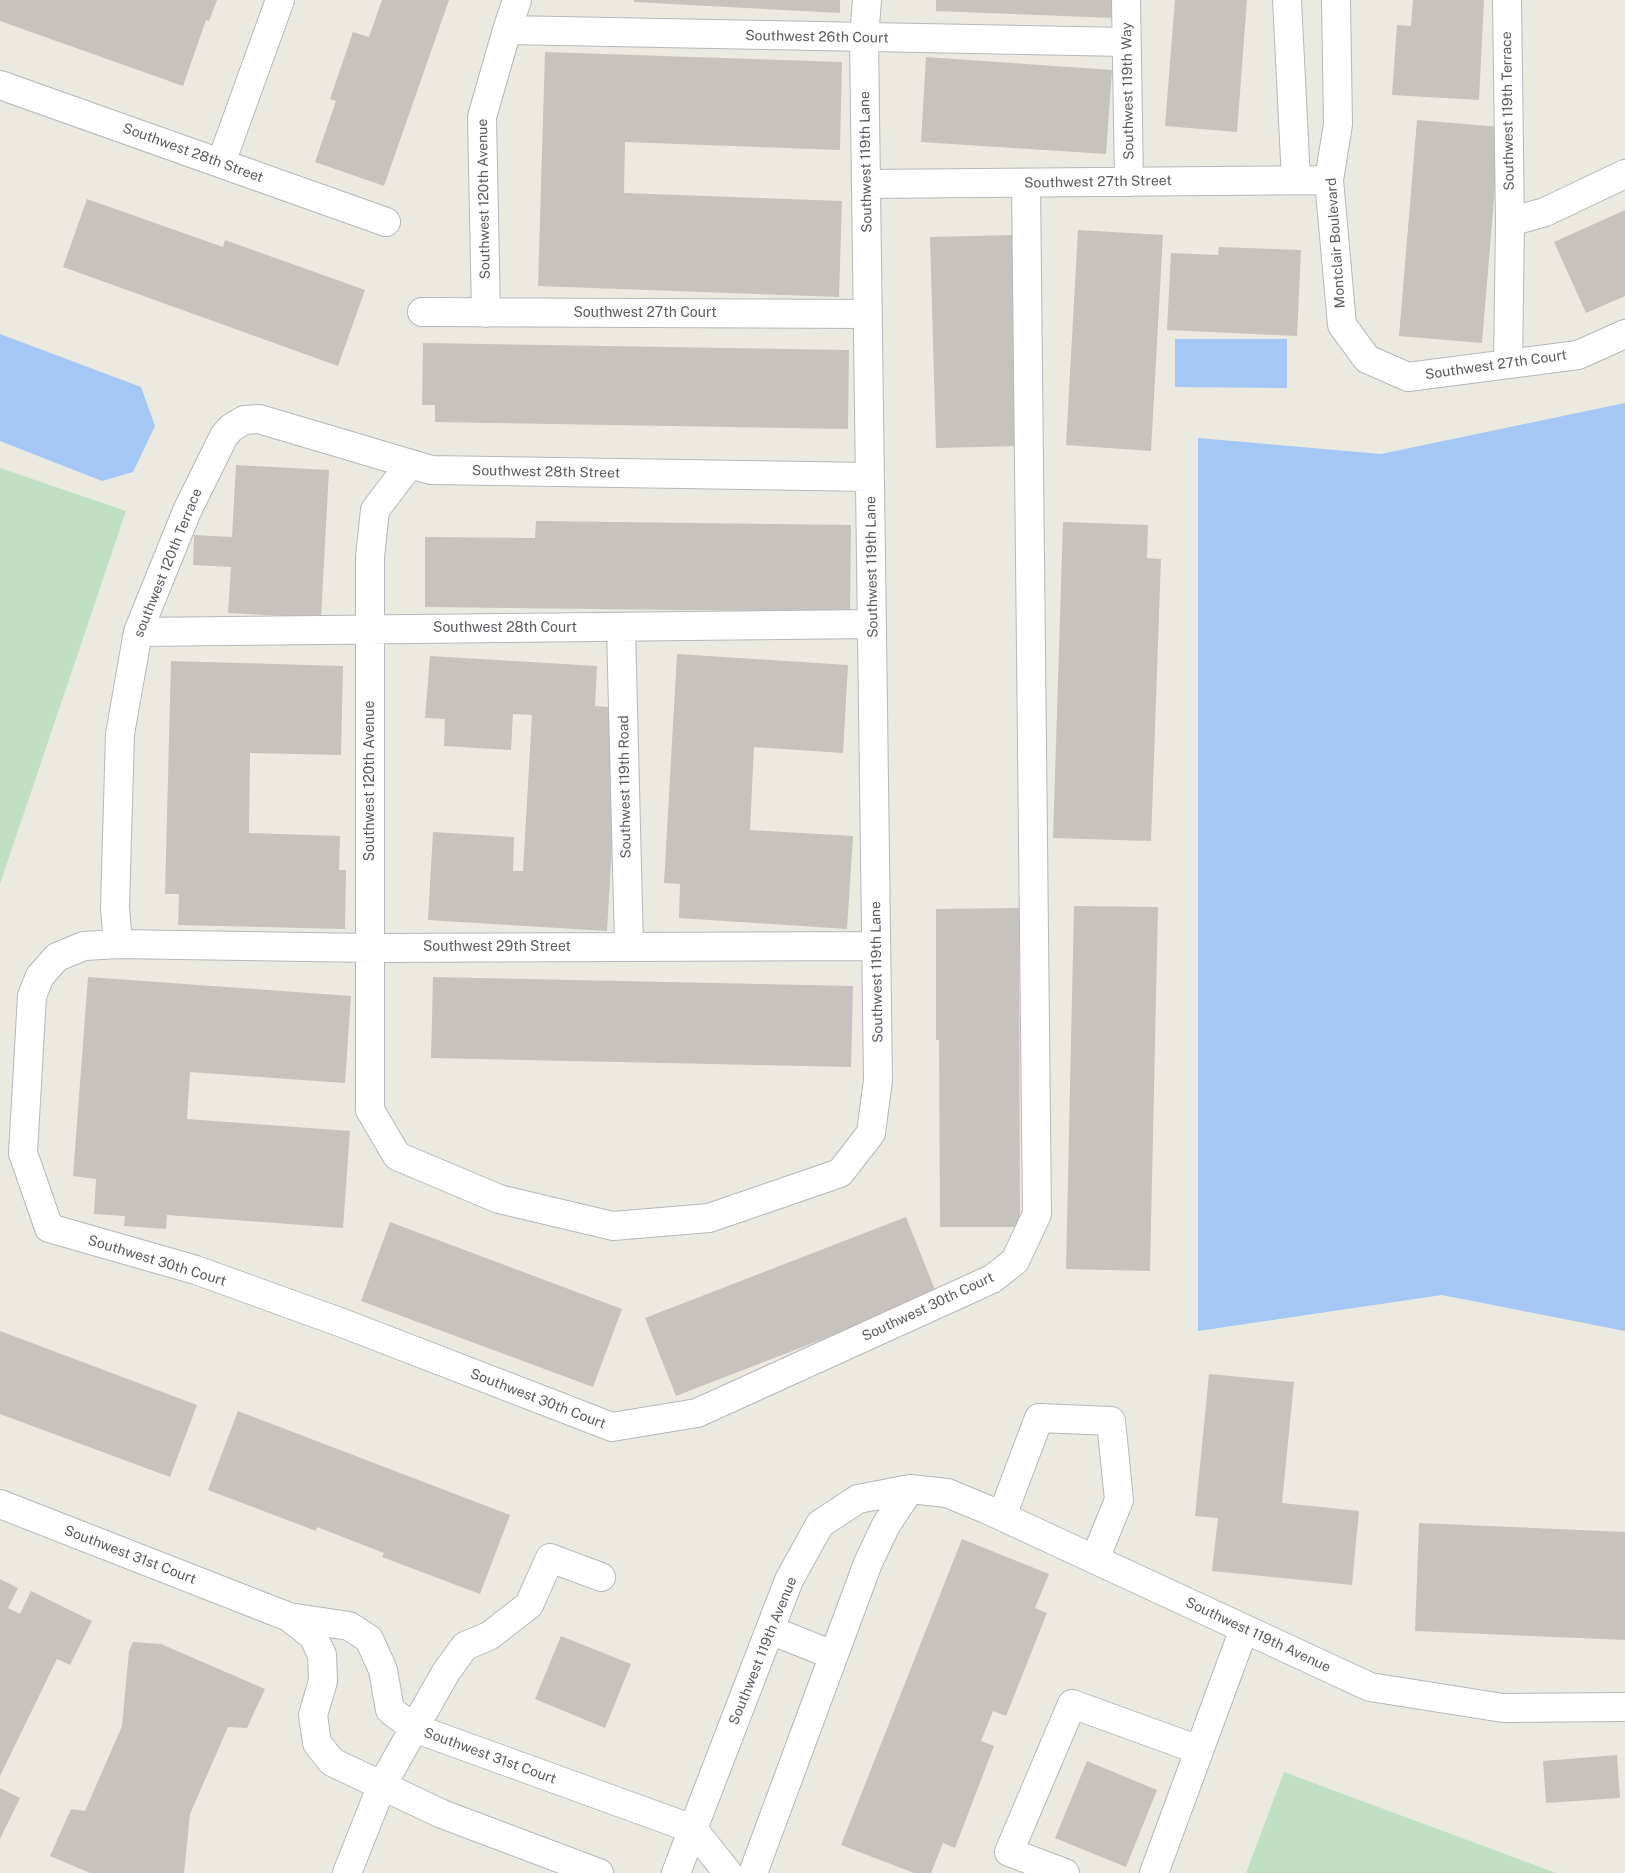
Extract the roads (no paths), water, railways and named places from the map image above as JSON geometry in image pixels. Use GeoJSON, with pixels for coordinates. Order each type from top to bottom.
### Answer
{"type":"FeatureCollection","features":[{"type":"Feature","properties":{"kind":"street"},"geometry":{"type":"LineString","coordinates":[[221,163],[280,0]]}},
{"type":"Feature","properties":{"kind":"street","name":"Southwest 120th Avenue"},"geometry":{"type":"LineString","coordinates":[[486,313],[482,117],[517,0]]}},
{"type":"Feature","properties":{"kind":"street","name":"Southwest 119th Lane"},"geometry":{"type":"LineString","coordinates":[[370,1110],[397,1156],[499,1199],[613,1226],[709,1218],[840,1173],[870,1133],[878,1080],[864,38],[867,0]]}},
{"type":"Feature","properties":{"kind":"street","name":"Southwest 119th Way"},"geometry":{"type":"LineString","coordinates":[[1126,0],[1129,182]]}},
{"type":"Feature","properties":{"kind":"street"},"geometry":{"type":"LineString","coordinates":[[1287,0],[1296,180]]}},
{"type":"Feature","properties":{"kind":"street","name":"Montclair Boulevard"},"geometry":{"type":"LineString","coordinates":[[1336,0],[1338,124],[1329,180],[1342,325],[1367,359]]}},
{"type":"Feature","properties":{"kind":"street","name":"Southwest 119th Terrace"},"geometry":{"type":"LineString","coordinates":[[1507,0],[1510,222],[1508,364]]}},
{"type":"Feature","properties":{"kind":"street","name":"Southwest 26th Court"},"geometry":{"type":"LineString","coordinates":[[507,30],[1127,42]]}},
{"type":"Feature","properties":{"kind":"street","name":"Southwest 28th Street"},"geometry":{"type":"LineString","coordinates":[[0,85],[386,222]]}},
{"type":"Feature","properties":{"kind":"street"},"geometry":{"type":"LineString","coordinates":[[1510,222],[1545,212],[1625,174]]}},
{"type":"Feature","properties":{"kind":"street","name":"Southwest 27th Street"},"geometry":{"type":"LineString","coordinates":[[866,184],[1329,180]]}},
{"type":"Feature","properties":{"kind":"street","name":"Southwest 30th Court"},"geometry":{"type":"LineString","coordinates":[[118,944],[84,946],[57,957],[40,976],[32,996],[23,1153],[49,1228],[196,1270],[345,1324],[612,1427],[697,1412],[992,1279],[1015,1261],[1037,1214],[1026,183]]}},
{"type":"Feature","properties":{"kind":"street","name":"Southwest 27th Court"},"geometry":{"type":"LineString","coordinates":[[422,312],[868,314]]}},
{"type":"Feature","properties":{"kind":"street","name":"Southwest 27th Court"},"geometry":{"type":"LineString","coordinates":[[1367,359],[1408,377],[1578,355],[1625,334]]}},
{"type":"Feature","properties":{"kind":"street","name":"Southwest 28th Street"},"geometry":{"type":"LineString","coordinates":[[231,428],[244,420],[259,419],[431,470],[870,477]]}},
{"type":"Feature","properties":{"kind":"street","name":"southwest 120th Terrace"},"geometry":{"type":"LineString","coordinates":[[118,944],[116,907],[120,734],[138,632],[187,511],[224,436],[231,428]]}},
{"type":"Feature","properties":{"kind":"street","name":"Southwest 120th Avenue"},"geometry":{"type":"LineString","coordinates":[[370,1110],[370,557],[375,510],[410,464]]}},
{"type":"Feature","properties":{"kind":"street","name":"Southwest 28th Court"},"geometry":{"type":"LineString","coordinates":[[138,632],[872,624]]}},
{"type":"Feature","properties":{"kind":"street","name":"Southwest 119th Road"},"geometry":{"type":"LineString","coordinates":[[621,628],[629,947]]}},
{"type":"Feature","properties":{"kind":"street","name":"Southwest 29th Street"},"geometry":{"type":"LineString","coordinates":[[118,944],[370,948],[876,946]]}},
{"type":"Feature","properties":{"kind":"street"},"geometry":{"type":"LineString","coordinates":[[1002,1516],[1039,1418],[1111,1421],[1119,1500],[1095,1559]]}},
{"type":"Feature","properties":{"kind":"street"},"geometry":{"type":"LineString","coordinates":[[753,1873],[868,1562],[886,1525],[910,1489]]}},
{"type":"Feature","properties":{"kind":"street","name":"Southwest 119th Avenue"},"geometry":{"type":"LineString","coordinates":[[676,1873],[790,1580],[820,1524],[858,1499],[910,1489],[947,1494],[1002,1516],[1370,1687],[1503,1708],[1625,1707]]}},
{"type":"Feature","properties":{"kind":"street","name":"Southwest 31st Court"},"geometry":{"type":"LineString","coordinates":[[0,1504],[289,1617],[350,1626],[368,1639],[383,1670],[390,1710],[414,1728],[693,1829]]}},
{"type":"Feature","properties":{"kind":"street"},"geometry":{"type":"LineString","coordinates":[[347,1873],[382,1785],[446,1672],[465,1646],[489,1636],[529,1606],[550,1558],[601,1577]]}},
{"type":"Feature","properties":{"kind":"street","name":"Southwest 31st Court"},"geometry":{"type":"LineString","coordinates":[[289,1617],[313,1636],[322,1655],[323,1681],[313,1716],[317,1743],[332,1762],[442,1814],[599,1873]]}},
{"type":"Feature","properties":{"kind":"street"},"geometry":{"type":"LineString","coordinates":[[1154,1873],[1244,1629]]}},
{"type":"Feature","properties":{"kind":"street"},"geometry":{"type":"LineString","coordinates":[[770,1630],[833,1655]]}},
{"type":"Feature","properties":{"kind":"street"},"geometry":{"type":"LineString","coordinates":[[1065,1873],[1008,1852],[1072,1704],[1199,1750]]}},
{"type":"Feature","properties":{"kind":"street"},"geometry":{"type":"LineString","coordinates":[[693,1829],[728,1873]]}},
{"type":"Feature","properties":{"kind":"water"},"geometry":{"type":"Polygon","coordinates":[[[0,334],[141,387],[155,426],[133,472],[102,481],[0,441],[0,334]]]}},
{"type":"Feature","properties":{"kind":"water"},"geometry":{"type":"Polygon","coordinates":[[[1175,339],[1287,339],[1287,388],[1175,387],[1175,339]]]}},
{"type":"Feature","properties":{"kind":"water"},"geometry":{"type":"Polygon","coordinates":[[[1625,403],[1625,1331],[1442,1295],[1198,1331],[1198,438],[1381,454],[1625,403]]]}}]}
